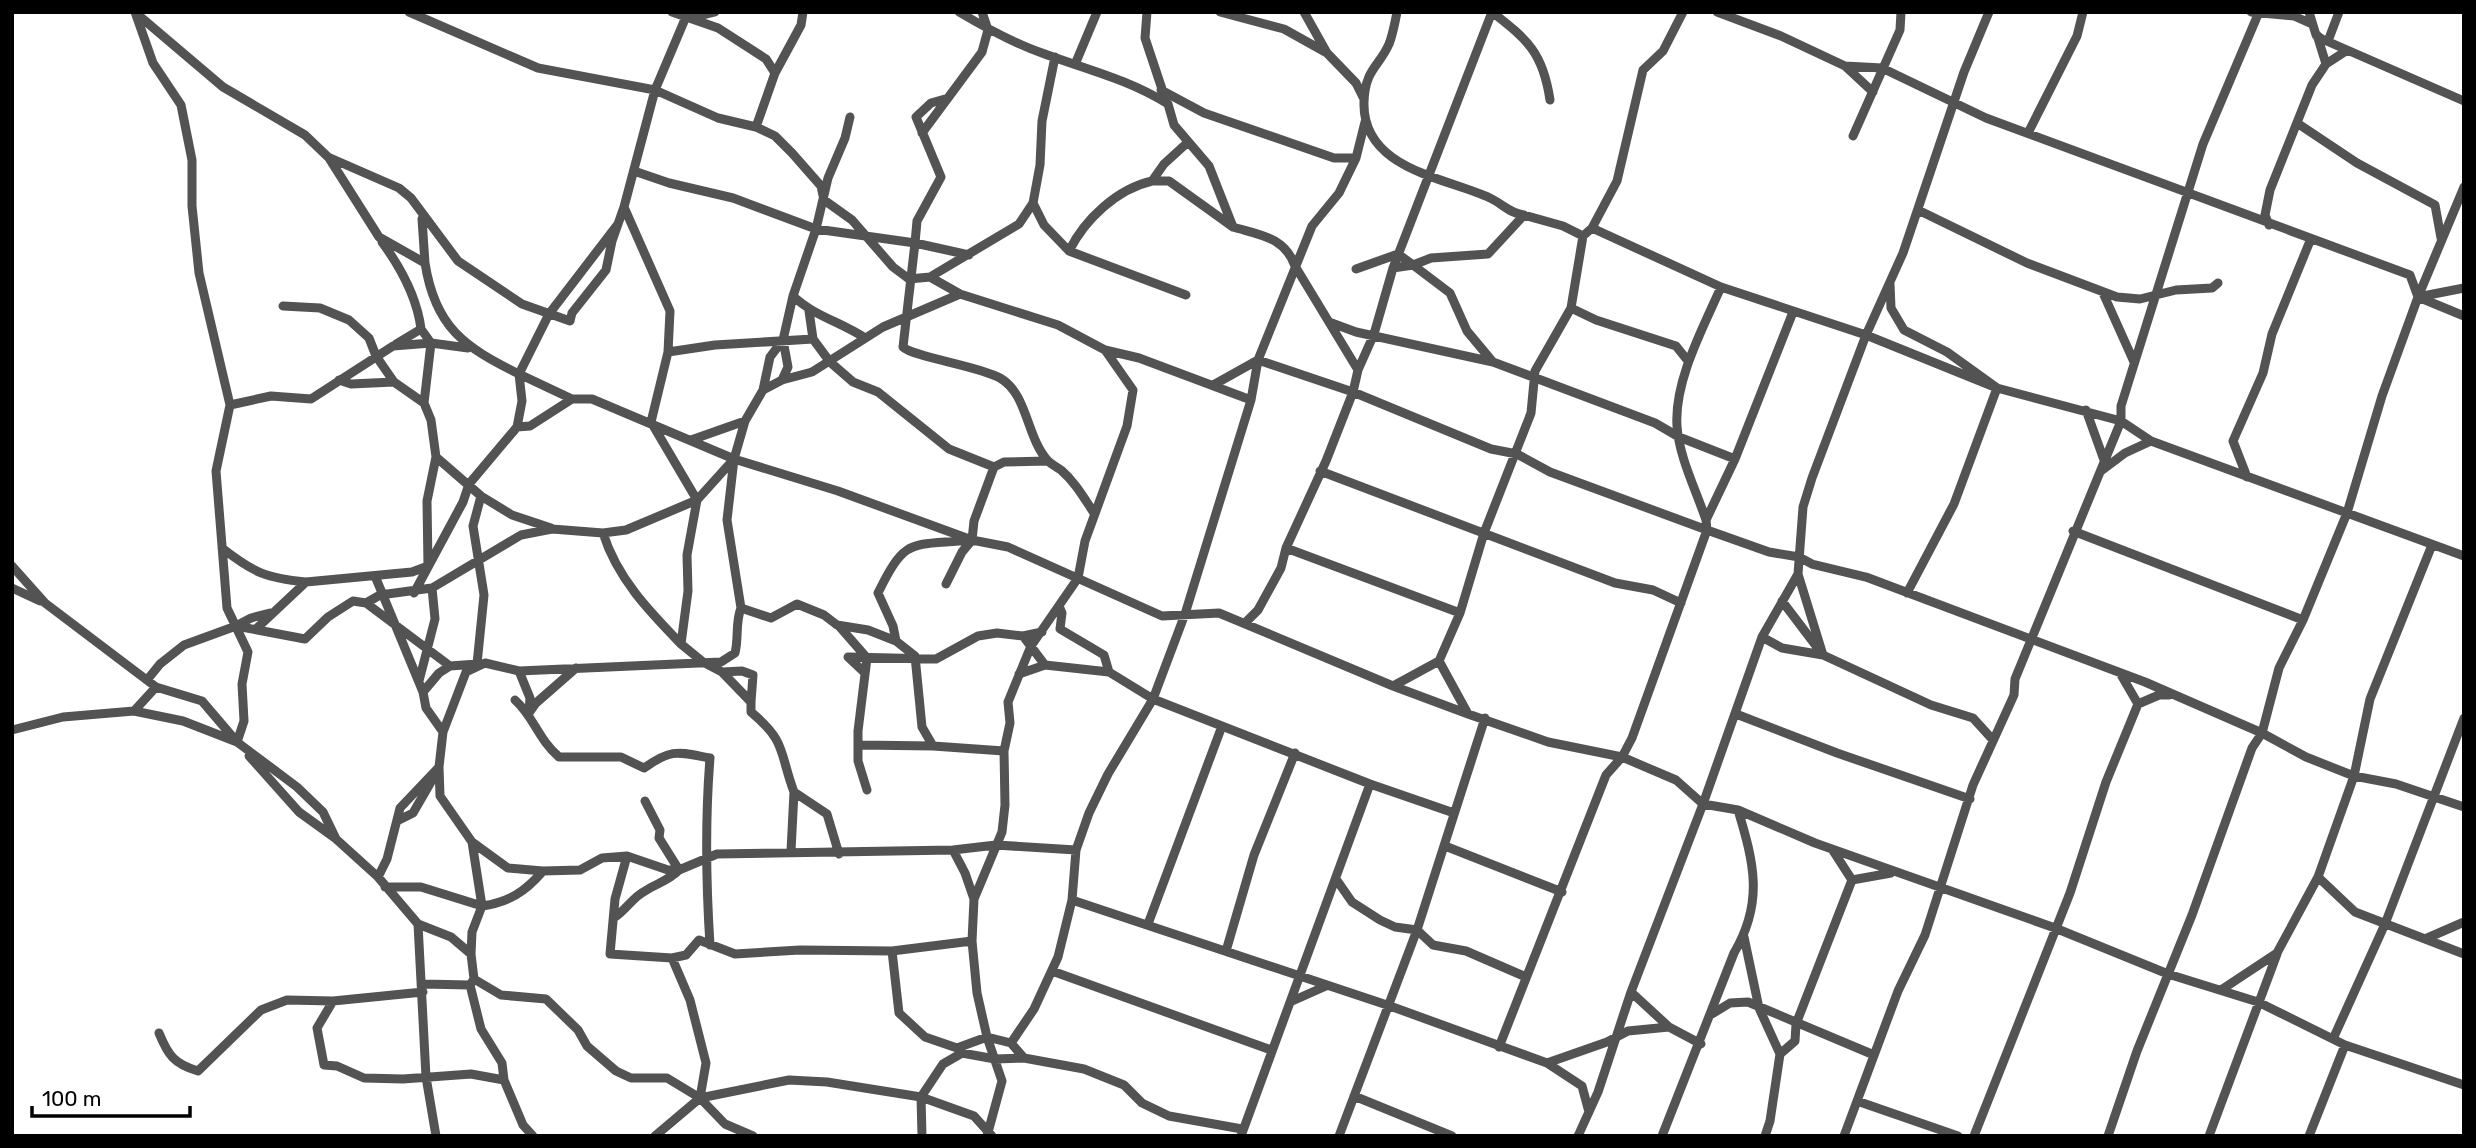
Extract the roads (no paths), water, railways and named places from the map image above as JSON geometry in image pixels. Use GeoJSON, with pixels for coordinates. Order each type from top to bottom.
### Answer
{"type":"FeatureCollection","features":[{"type":"Feature","properties":{"kind":"street"},"geometry":{"type":"LineString","coordinates":[[409,12],[538,68],[655,90],[718,118],[755,127],[775,136],[821,186],[824,200],[852,220],[893,267],[909,279],[930,277],[969,255],[1019,224],[1033,203],[1041,165],[1042,121],[1055,57]]}},
{"type":"Feature","properties":{"kind":"street"},"geometry":{"type":"LineString","coordinates":[[672,12],[718,28],[766,59],[775,73]]}},
{"type":"Feature","properties":{"kind":"street"},"geometry":{"type":"LineString","coordinates":[[687,16],[715,12]]}},
{"type":"Feature","properties":{"kind":"street"},"geometry":{"type":"LineString","coordinates":[[755,127],[775,73],[801,25],[803,12]]}},
{"type":"Feature","properties":{"kind":"street"},"geometry":{"type":"LineString","coordinates":[[959,12],[988,30],[1112,76],[1168,104]]}},
{"type":"Feature","properties":{"kind":"street"},"geometry":{"type":"LineString","coordinates":[[982,12],[988,30],[982,52],[972,69],[945,99],[932,103],[916,117],[941,177],[917,220],[909,279],[909,315],[901,340],[903,348],[908,352],[948,360],[1000,378],[1016,391],[1023,414],[1048,461],[1060,469],[1079,489],[1094,513]]}},
{"type":"Feature","properties":{"kind":"street"},"geometry":{"type":"LineString","coordinates":[[1076,62],[1097,12]]}},
{"type":"Feature","properties":{"kind":"street"},"geometry":{"type":"LineString","coordinates":[[1147,12],[1146,38],[1174,125],[1187,144],[1209,166],[1233,227]]}},
{"type":"Feature","properties":{"kind":"street"},"geometry":{"type":"LineString","coordinates":[[1220,12],[1284,29],[1327,53]]}},
{"type":"Feature","properties":{"kind":"street"},"geometry":{"type":"LineString","coordinates":[[1304,12],[1327,53],[1356,83],[1364,99]]}},
{"type":"Feature","properties":{"kind":"street"},"geometry":{"type":"LineString","coordinates":[[1011,1043],[1034,1009],[1052,971],[1072,900],[1076,850],[1089,813],[1108,774],[1153,699],[1185,614],[1251,400],[1258,360],[1312,226],[1332,205],[1356,158],[1365,122],[1364,99],[1370,70],[1389,45],[1397,12]]}},
{"type":"Feature","properties":{"kind":"street"},"geometry":{"type":"LineString","coordinates":[[1246,622],[1264,600],[1281,568],[1286,548],[1353,392],[1398,254],[1492,12],[1517,31],[1534,50],[1546,70],[1550,100]]}},
{"type":"Feature","properties":{"kind":"street"},"geometry":{"type":"LineString","coordinates":[[1393,686],[1439,661],[1460,613],[1484,533],[1531,414],[1534,377],[1571,308],[1583,236],[1592,228],[1617,181],[1643,70],[1663,51],[1683,12]]}},
{"type":"Feature","properties":{"kind":"street"},"geometry":{"type":"LineString","coordinates":[[1717,12],[1769,30],[1845,66],[1873,92]]}},
{"type":"Feature","properties":{"kind":"street"},"geometry":{"type":"LineString","coordinates":[[1853,135],[1899,30],[1901,12]]}},
{"type":"Feature","properties":{"kind":"street"},"geometry":{"type":"LineString","coordinates":[[1823,655],[1798,575],[1803,508],[1866,335],[1890,283],[1918,210],[1964,72],[1989,12]]}},
{"type":"Feature","properties":{"kind":"street"},"geometry":{"type":"LineString","coordinates":[[2028,133],[2077,36],[2083,12]]}},
{"type":"Feature","properties":{"kind":"street"},"geometry":{"type":"LineString","coordinates":[[2309,12],[2326,64]]}},
{"type":"Feature","properties":{"kind":"street"},"geometry":{"type":"LineString","coordinates":[[2328,41],[2339,12]]}},
{"type":"Feature","properties":{"kind":"street"},"geometry":{"type":"LineString","coordinates":[[135,13],[223,87],[305,135],[328,157],[410,288],[421,329],[431,343],[425,403],[431,420],[436,457],[427,501],[428,566]]}},
{"type":"Feature","properties":{"kind":"street"},"geometry":{"type":"LineString","coordinates":[[135,13],[153,63],[181,105],[192,160],[192,206],[199,273],[230,405],[216,471],[227,608],[248,652],[242,684],[244,721],[237,742]]}},
{"type":"Feature","properties":{"kind":"street"},"geometry":{"type":"LineString","coordinates":[[1844,1136],[1941,889],[1970,799],[2014,695],[2015,679],[2073,531],[2121,421],[2121,406],[2166,267],[2187,191],[2216,109],[2256,13],[2294,16],[2312,23]]}},
{"type":"Feature","properties":{"kind":"street"},"geometry":{"type":"LineString","coordinates":[[328,157],[399,188],[411,198],[422,217],[458,261],[522,304],[570,321],[572,313],[606,270],[655,90],[687,16]]}},
{"type":"Feature","properties":{"kind":"street"},"geometry":{"type":"LineString","coordinates":[[2316,35],[2346,51],[2464,101]]}},
{"type":"Feature","properties":{"kind":"street"},"geometry":{"type":"LineString","coordinates":[[2269,225],[2265,215],[2270,190],[2312,85],[2326,64],[2346,51]]}},
{"type":"Feature","properties":{"kind":"street"},"geometry":{"type":"LineString","coordinates":[[1845,66],[1882,68],[1986,118],[2114,167],[2187,191],[2311,241],[2410,275],[2418,297],[2464,316]]}},
{"type":"Feature","properties":{"kind":"street"},"geometry":{"type":"LineString","coordinates":[[1161,90],[1204,113],[1334,158],[1356,158]]}},
{"type":"Feature","properties":{"kind":"street"},"geometry":{"type":"LineString","coordinates":[[782,380],[788,367],[783,340],[793,296],[816,229],[828,178],[845,138],[850,117]]}},
{"type":"Feature","properties":{"kind":"street"},"geometry":{"type":"LineString","coordinates":[[1365,122],[1386,153],[1400,165],[1492,199],[1513,213],[1563,226],[1583,236]]}},
{"type":"Feature","properties":{"kind":"street"},"geometry":{"type":"LineString","coordinates":[[2297,123],[2357,163],[2435,205],[2441,239]]}},
{"type":"Feature","properties":{"kind":"street"},"geometry":{"type":"LineString","coordinates":[[1152,181],[1164,164],[1187,144]]}},
{"type":"Feature","properties":{"kind":"street"},"geometry":{"type":"LineString","coordinates":[[634,171],[668,183],[733,198],[816,229],[915,243],[969,255]]}},
{"type":"Feature","properties":{"kind":"street"},"geometry":{"type":"LineString","coordinates":[[1069,251],[1079,232],[1131,186],[1152,181],[1169,181],[1233,227],[1281,243],[1290,251],[1295,266],[1358,370]]}},
{"type":"Feature","properties":{"kind":"street"},"geometry":{"type":"LineString","coordinates":[[2108,1136],[2137,1051],[2252,748],[2262,733],[2279,668],[2303,620],[2347,513],[2382,396],[2441,239],[2461,206],[2464,187]]}},
{"type":"Feature","properties":{"kind":"street"},"geometry":{"type":"LineString","coordinates":[[1033,203],[1044,225],[1069,251],[1186,295]]}},
{"type":"Feature","properties":{"kind":"street"},"geometry":{"type":"LineString","coordinates":[[624,207],[670,311],[668,352],[651,422],[697,500],[687,555],[688,591],[681,644]]}},
{"type":"Feature","properties":{"kind":"street"},"geometry":{"type":"LineString","coordinates":[[1918,210],[2028,263],[2104,293],[2130,298],[2155,297],[2176,290],[2212,288],[2218,283]]}},
{"type":"Feature","properties":{"kind":"street"},"geometry":{"type":"LineString","coordinates":[[1393,268],[1413,265],[1431,258],[1488,254],[1524,215]]}},
{"type":"Feature","properties":{"kind":"street"},"geometry":{"type":"LineString","coordinates":[[422,217],[429,291],[448,323],[468,348]]}},
{"type":"Feature","properties":{"kind":"street"},"geometry":{"type":"LineString","coordinates":[[414,593],[463,502],[468,484],[517,427],[522,401],[519,374],[549,314],[618,224]]}},
{"type":"Feature","properties":{"kind":"street"},"geometry":{"type":"LineString","coordinates":[[1592,228],[1721,287],[1866,335],[1997,388],[2121,421],[2151,441],[2464,556]]}},
{"type":"Feature","properties":{"kind":"street"},"geometry":{"type":"LineString","coordinates":[[379,237],[425,262]]}},
{"type":"Feature","properties":{"kind":"street"},"geometry":{"type":"LineString","coordinates":[[2248,477],[2233,440],[2263,373],[2272,334],[2311,241]]}},
{"type":"Feature","properties":{"kind":"street"},"geometry":{"type":"LineString","coordinates":[[1398,254],[1450,293],[1467,331],[1493,362]]}},
{"type":"Feature","properties":{"kind":"street"},"geometry":{"type":"LineString","coordinates":[[1356,269],[1398,254]]}},
{"type":"Feature","properties":{"kind":"street"},"geometry":{"type":"LineString","coordinates":[[930,277],[960,294],[1059,325],[1105,349],[1215,384],[1251,400]]}},
{"type":"Feature","properties":{"kind":"street"},"geometry":{"type":"LineString","coordinates":[[1890,283],[1891,307],[1905,330],[1947,352],[1997,388]]}},
{"type":"Feature","properties":{"kind":"street"},"geometry":{"type":"LineString","coordinates":[[1706,525],[1678,437],[1677,406],[1688,361],[1721,287]]}},
{"type":"Feature","properties":{"kind":"street"},"geometry":{"type":"LineString","coordinates":[[2418,297],[2464,288]]}},
{"type":"Feature","properties":{"kind":"street"},"geometry":{"type":"LineString","coordinates":[[2104,293],[2134,363]]}},
{"type":"Feature","properties":{"kind":"street"},"geometry":{"type":"LineString","coordinates":[[763,390],[782,380],[813,372],[865,338],[909,315],[960,294]]}},
{"type":"Feature","properties":{"kind":"street"},"geometry":{"type":"LineString","coordinates":[[793,296],[809,311],[846,326],[865,338]]}},
{"type":"Feature","properties":{"kind":"street"},"geometry":{"type":"LineString","coordinates":[[283,306],[320,308],[349,320],[369,338],[376,356],[394,382],[425,403]]}},
{"type":"Feature","properties":{"kind":"street"},"geometry":{"type":"LineString","coordinates":[[1571,308],[1596,320],[1675,346],[1688,361]]}},
{"type":"Feature","properties":{"kind":"street"},"geometry":{"type":"LineString","coordinates":[[809,311],[813,339],[830,362],[853,382],[878,392],[949,449],[994,467]]}},
{"type":"Feature","properties":{"kind":"street"},"geometry":{"type":"LineString","coordinates":[[1499,1047],[1606,775],[1622,757],[1632,738],[1706,525],[1793,312]]}},
{"type":"Feature","properties":{"kind":"street"},"geometry":{"type":"LineString","coordinates":[[1329,322],[1356,332],[1493,362],[1655,424],[1678,437],[1735,459]]}},
{"type":"Feature","properties":{"kind":"street"},"geometry":{"type":"LineString","coordinates":[[230,405],[271,396],[311,399],[421,329]]}},
{"type":"Feature","properties":{"kind":"street"},"geometry":{"type":"LineString","coordinates":[[668,352],[813,339]]}},
{"type":"Feature","properties":{"kind":"street"},"geometry":{"type":"LineString","coordinates":[[423,692],[439,673],[450,666],[485,663],[519,671],[620,665],[662,667],[721,662],[736,653],[739,636],[736,622],[741,608],[727,520],[734,459],[745,421],[763,390],[770,357],[783,340]]}},
{"type":"Feature","properties":{"kind":"street"},"geometry":{"type":"LineString","coordinates":[[393,346],[431,343],[468,348],[572,399],[592,399],[734,459],[838,491],[972,540],[1007,547],[1162,616],[1219,613],[1246,622],[1393,686],[1468,714],[1548,742],[1622,757],[1676,780],[1703,804],[1738,810],[1893,873],[2055,928],[2168,974],[2258,1002],[2345,1045],[2464,1085]]}},
{"type":"Feature","properties":{"kind":"street"},"geometry":{"type":"LineString","coordinates":[[989,1135],[1002,1081],[987,1037],[972,941],[974,899],[996,845],[1005,805],[1004,751],[1010,723],[1009,702],[1031,646],[1078,578],[1094,513],[1127,426],[1133,390],[1105,349]]}},
{"type":"Feature","properties":{"kind":"street"},"geometry":{"type":"LineString","coordinates":[[1215,384],[1258,360],[1353,392],[1490,449],[1517,454],[1550,472],[1706,525],[1769,552],[1799,557],[1812,564],[1866,577],[2120,673],[2179,696],[2262,733],[2306,757],[2354,776],[2396,784],[2464,807]]}},
{"type":"Feature","properties":{"kind":"street"},"geometry":{"type":"LineString","coordinates":[[339,380],[351,384],[394,382]]}},
{"type":"Feature","properties":{"kind":"street"},"geometry":{"type":"LineString","coordinates":[[1907,593],[1954,504],[1997,388]]}},
{"type":"Feature","properties":{"kind":"street"},"geometry":{"type":"LineString","coordinates":[[517,427],[530,426],[572,399]]}},
{"type":"Feature","properties":{"kind":"street"},"geometry":{"type":"LineString","coordinates":[[2086,411],[2104,460]]}},
{"type":"Feature","properties":{"kind":"street"},"geometry":{"type":"LineString","coordinates":[[691,440],[745,421]]}},
{"type":"Feature","properties":{"kind":"street"},"geometry":{"type":"LineString","coordinates":[[2099,472],[2125,453],[2151,441]]}},
{"type":"Feature","properties":{"kind":"street"},"geometry":{"type":"LineString","coordinates":[[436,457],[481,496],[512,515],[552,529],[603,534],[626,530],[697,500],[734,459]]}},
{"type":"Feature","properties":{"kind":"street"},"geometry":{"type":"LineString","coordinates":[[946,584],[962,552],[972,540],[974,521],[994,467],[1004,462],[1048,461]]}},
{"type":"Feature","properties":{"kind":"street"},"geometry":{"type":"LineString","coordinates":[[1320,471],[1615,583],[1653,590],[1681,603]]}},
{"type":"Feature","properties":{"kind":"street"},"geometry":{"type":"LineString","coordinates":[[481,496],[473,526],[484,595],[477,664],[466,672],[443,732],[439,767],[440,796],[472,842],[508,868],[580,870],[602,858],[627,856],[668,870],[679,870]]}},
{"type":"Feature","properties":{"kind":"street"},"geometry":{"type":"LineString","coordinates":[[366,603],[380,595],[414,593],[432,588],[521,535],[552,529]]}},
{"type":"Feature","properties":{"kind":"street"},"geometry":{"type":"LineString","coordinates":[[2073,531],[2303,620]]}},
{"type":"Feature","properties":{"kind":"street"},"geometry":{"type":"LineString","coordinates":[[603,534],[611,558],[625,580],[681,644],[703,662],[722,672],[751,702]]}},
{"type":"Feature","properties":{"kind":"street"},"geometry":{"type":"LineString","coordinates":[[896,641],[893,626],[877,593],[897,557],[910,546],[972,540]]}},
{"type":"Feature","properties":{"kind":"street"},"geometry":{"type":"LineString","coordinates":[[2209,1136],[2277,953],[2318,877],[2354,776],[2370,699],[2432,545]]}},
{"type":"Feature","properties":{"kind":"street"},"geometry":{"type":"LineString","coordinates":[[222,548],[261,575],[306,582],[337,577],[375,576],[428,566]]}},
{"type":"Feature","properties":{"kind":"street"},"geometry":{"type":"LineString","coordinates":[[1286,548],[1460,613]]}},
{"type":"Feature","properties":{"kind":"street"},"geometry":{"type":"LineString","coordinates":[[12,566],[45,603],[156,687],[202,701],[299,812],[336,839],[378,877],[418,924],[451,937],[471,954]]}},
{"type":"Feature","properties":{"kind":"street"},"geometry":{"type":"LineString","coordinates":[[1578,1136],[1703,804],[1762,637],[1798,575]]}},
{"type":"Feature","properties":{"kind":"street"},"geometry":{"type":"LineString","coordinates":[[375,576],[380,595],[419,681],[426,708],[443,732]]}},
{"type":"Feature","properties":{"kind":"street"},"geometry":{"type":"LineString","coordinates":[[256,629],[306,582]]}},
{"type":"Feature","properties":{"kind":"street"},"geometry":{"type":"LineString","coordinates":[[12,588],[45,603]]}},
{"type":"Feature","properties":{"kind":"street"},"geometry":{"type":"LineString","coordinates":[[419,681],[435,619],[432,588]]}},
{"type":"Feature","properties":{"kind":"street"},"geometry":{"type":"LineString","coordinates":[[236,626],[305,639],[328,617],[353,601],[366,603],[395,628],[427,647],[450,666]]}},
{"type":"Feature","properties":{"kind":"street"},"geometry":{"type":"LineString","coordinates":[[1783,601],[1823,655]]}},
{"type":"Feature","properties":{"kind":"street"},"geometry":{"type":"LineString","coordinates":[[741,608],[771,618],[797,604],[824,615],[837,625],[867,658],[858,731],[858,761],[867,790]]}},
{"type":"Feature","properties":{"kind":"street"},"geometry":{"type":"LineString","coordinates":[[1059,606],[1062,613],[1060,629],[1104,655],[1109,672]]}},
{"type":"Feature","properties":{"kind":"street"},"geometry":{"type":"LineString","coordinates":[[148,680],[160,664],[184,645],[273,612]]}},
{"type":"Feature","properties":{"kind":"street"},"geometry":{"type":"LineString","coordinates":[[1162,616],[1176,636]]}},
{"type":"Feature","properties":{"kind":"street"},"geometry":{"type":"LineString","coordinates":[[837,625],[868,630],[896,641],[915,656],[922,727],[933,746]]}},
{"type":"Feature","properties":{"kind":"street"},"geometry":{"type":"LineString","coordinates":[[865,673],[848,657],[915,656],[936,659],[978,636],[998,633],[1023,636],[1042,632]]}},
{"type":"Feature","properties":{"kind":"street"},"geometry":{"type":"LineString","coordinates":[[1023,636],[1045,665]]}},
{"type":"Feature","properties":{"kind":"street"},"geometry":{"type":"LineString","coordinates":[[1762,637],[1782,648],[1823,655],[1931,705],[1973,718],[1993,740]]}},
{"type":"Feature","properties":{"kind":"street"},"geometry":{"type":"LineString","coordinates":[[1439,661],[1468,714]]}},
{"type":"Feature","properties":{"kind":"street"},"geometry":{"type":"LineString","coordinates":[[1019,674],[1045,665],[1109,672],[1153,699],[1370,784],[1454,813]]}},
{"type":"Feature","properties":{"kind":"street"},"geometry":{"type":"LineString","coordinates":[[529,713],[536,703],[576,668]]}},
{"type":"Feature","properties":{"kind":"street"},"geometry":{"type":"LineString","coordinates":[[519,671],[530,698],[529,713],[538,736],[559,757],[621,757],[644,768],[663,755],[675,751],[710,758],[706,834],[709,854],[707,893],[710,946]]}},
{"type":"Feature","properties":{"kind":"street"},"geometry":{"type":"LineString","coordinates":[[722,672],[742,671],[753,675],[751,712],[773,730],[781,743],[785,768],[794,792],[791,851]]}},
{"type":"Feature","properties":{"kind":"street"},"geometry":{"type":"LineString","coordinates":[[2120,673],[2138,704]]}},
{"type":"Feature","properties":{"kind":"street"},"geometry":{"type":"LineString","coordinates":[[134,711],[156,687]]}},
{"type":"Feature","properties":{"kind":"street"},"geometry":{"type":"LineString","coordinates":[[1974,1136],[2070,893],[2106,782],[2138,704],[2159,695],[2179,696]]}},
{"type":"Feature","properties":{"kind":"street"},"geometry":{"type":"LineString","coordinates":[[515,700],[529,713]]}},
{"type":"Feature","properties":{"kind":"street"},"geometry":{"type":"LineString","coordinates":[[12,730],[63,717],[134,711],[183,721],[237,742],[297,787],[323,812],[336,839]]}},
{"type":"Feature","properties":{"kind":"street"},"geometry":{"type":"LineString","coordinates":[[1736,714],[1837,754],[1970,799]]}},
{"type":"Feature","properties":{"kind":"street"},"geometry":{"type":"LineString","coordinates":[[2333,1039],[2385,924],[2431,796],[2464,718]]}},
{"type":"Feature","properties":{"kind":"street"},"geometry":{"type":"LineString","coordinates":[[1339,1136],[1417,930],[1485,719]]}},
{"type":"Feature","properties":{"kind":"street"},"geometry":{"type":"LineString","coordinates":[[1148,924],[1222,726]]}},
{"type":"Feature","properties":{"kind":"street"},"geometry":{"type":"LineString","coordinates":[[860,745],[1004,751]]}},
{"type":"Feature","properties":{"kind":"street"},"geometry":{"type":"LineString","coordinates":[[1226,951],[1254,855],[1295,753]]}},
{"type":"Feature","properties":{"kind":"street"},"geometry":{"type":"LineString","coordinates":[[378,877],[387,859],[400,808],[439,767]]}},
{"type":"Feature","properties":{"kind":"street"},"geometry":{"type":"LineString","coordinates":[[922,1136],[920,1097],[943,1064],[962,1053],[995,1059],[1024,1058],[1084,1069],[1124,1086],[1142,1103],[1169,1116],[1241,1132],[1370,784]]}},
{"type":"Feature","properties":{"kind":"street"},"geometry":{"type":"LineString","coordinates":[[794,792],[827,814],[839,854]]}},
{"type":"Feature","properties":{"kind":"street"},"geometry":{"type":"LineString","coordinates":[[645,801],[660,830],[659,838],[679,870]]}},
{"type":"Feature","properties":{"kind":"street"},"geometry":{"type":"LineString","coordinates":[[1662,1136],[1696,1048],[1701,1044],[1734,953],[1744,937],[1756,884],[1738,810]]}},
{"type":"Feature","properties":{"kind":"street"},"geometry":{"type":"LineString","coordinates":[[472,842],[482,906],[472,932],[471,954],[472,982],[481,1029],[502,1063],[504,1080],[523,1125],[533,1136]]}},
{"type":"Feature","properties":{"kind":"street"},"geometry":{"type":"LineString","coordinates":[[615,917],[627,909],[643,891],[662,884],[679,870],[709,854],[791,851],[839,854],[953,850],[996,845],[1076,850]]}},
{"type":"Feature","properties":{"kind":"street"},"geometry":{"type":"LineString","coordinates":[[1445,845],[1562,891]]}},
{"type":"Feature","properties":{"kind":"street"},"geometry":{"type":"LineString","coordinates":[[1832,849],[1852,880]]}},
{"type":"Feature","properties":{"kind":"street"},"geometry":{"type":"LineString","coordinates":[[953,850],[974,899]]}},
{"type":"Feature","properties":{"kind":"street"},"geometry":{"type":"LineString","coordinates":[[627,856],[615,899],[610,954],[673,958],[686,956],[699,940],[736,954],[800,950],[892,951],[972,941]]}},
{"type":"Feature","properties":{"kind":"street"},"geometry":{"type":"LineString","coordinates":[[384,887],[421,887],[482,906],[508,901],[528,888],[543,871]]}},
{"type":"Feature","properties":{"kind":"street"},"geometry":{"type":"LineString","coordinates":[[1852,880],[1893,873]]}},
{"type":"Feature","properties":{"kind":"street"},"geometry":{"type":"LineString","coordinates":[[2318,877],[2356,912],[2464,954]]}},
{"type":"Feature","properties":{"kind":"street"},"geometry":{"type":"LineString","coordinates":[[1336,878],[1352,902],[1395,927],[1417,930],[1433,945],[1465,951],[1526,976]]}},
{"type":"Feature","properties":{"kind":"street"},"geometry":{"type":"LineString","coordinates":[[1780,1054],[1795,1041],[1796,1024],[1852,880]]}},
{"type":"Feature","properties":{"kind":"street"},"geometry":{"type":"LineString","coordinates":[[1072,900],[1390,1006],[1547,1063],[1582,1086],[1589,1112]]}},
{"type":"Feature","properties":{"kind":"street"},"geometry":{"type":"LineString","coordinates":[[2425,939],[2464,922]]}},
{"type":"Feature","properties":{"kind":"street"},"geometry":{"type":"LineString","coordinates":[[418,924],[426,1077],[436,1136]]}},
{"type":"Feature","properties":{"kind":"street"},"geometry":{"type":"LineString","coordinates":[[1744,937],[1759,1008],[1780,1054],[1770,1121],[1765,1136]]}},
{"type":"Feature","properties":{"kind":"street"},"geometry":{"type":"LineString","coordinates":[[892,951],[898,1013],[925,1037],[957,1048],[987,1037],[1011,1043],[1024,1058]]}},
{"type":"Feature","properties":{"kind":"street"},"geometry":{"type":"LineString","coordinates":[[2221,990],[2277,953]]}},
{"type":"Feature","properties":{"kind":"street"},"geometry":{"type":"LineString","coordinates":[[673,958],[690,1000],[706,1063],[700,1098]]}},
{"type":"Feature","properties":{"kind":"street"},"geometry":{"type":"LineString","coordinates":[[1052,971],[1271,1050]]}},
{"type":"Feature","properties":{"kind":"street"},"geometry":{"type":"LineString","coordinates":[[159,1033],[170,1058],[181,1066],[198,1071],[261,1010],[287,1000],[334,1001],[472,982],[501,995],[546,999],[578,1030],[587,1046],[616,1072],[631,1078],[667,1078],[700,1098],[725,1124],[753,1136]]}},
{"type":"Feature","properties":{"kind":"street"},"geometry":{"type":"LineString","coordinates":[[1290,1002],[1326,986]]}},
{"type":"Feature","properties":{"kind":"street"},"geometry":{"type":"LineString","coordinates":[[1631,992],[1669,1027],[1701,1044]]}},
{"type":"Feature","properties":{"kind":"street"},"geometry":{"type":"LineString","coordinates":[[334,1001],[317,1028],[324,1065],[337,1066],[364,1078],[471,1074],[504,1080]]}},
{"type":"Feature","properties":{"kind":"street"},"geometry":{"type":"LineString","coordinates":[[1712,1014],[1730,1003],[1748,1002],[1874,1055]]}},
{"type":"Feature","properties":{"kind":"street"},"geometry":{"type":"LineString","coordinates":[[1547,1063],[1607,1042],[1628,1031],[1669,1027]]}},
{"type":"Feature","properties":{"kind":"street"},"geometry":{"type":"LineString","coordinates":[[2309,1135],[2345,1045]]}},
{"type":"Feature","properties":{"kind":"street"},"geometry":{"type":"LineString","coordinates":[[654,1136],[700,1098],[789,1080],[827,1082],[920,1097],[974,1116],[989,1135]]}},
{"type":"Feature","properties":{"kind":"street"},"geometry":{"type":"LineString","coordinates":[[1354,1096],[1452,1136]]}},
{"type":"Feature","properties":{"kind":"street"},"geometry":{"type":"LineString","coordinates":[[1857,1101],[1958,1136]]}},
{"type":"Feature","properties":{"kind":"street"},"geometry":{"type":"LineString","coordinates":[[518,1136],[523,1125]]}}]}
